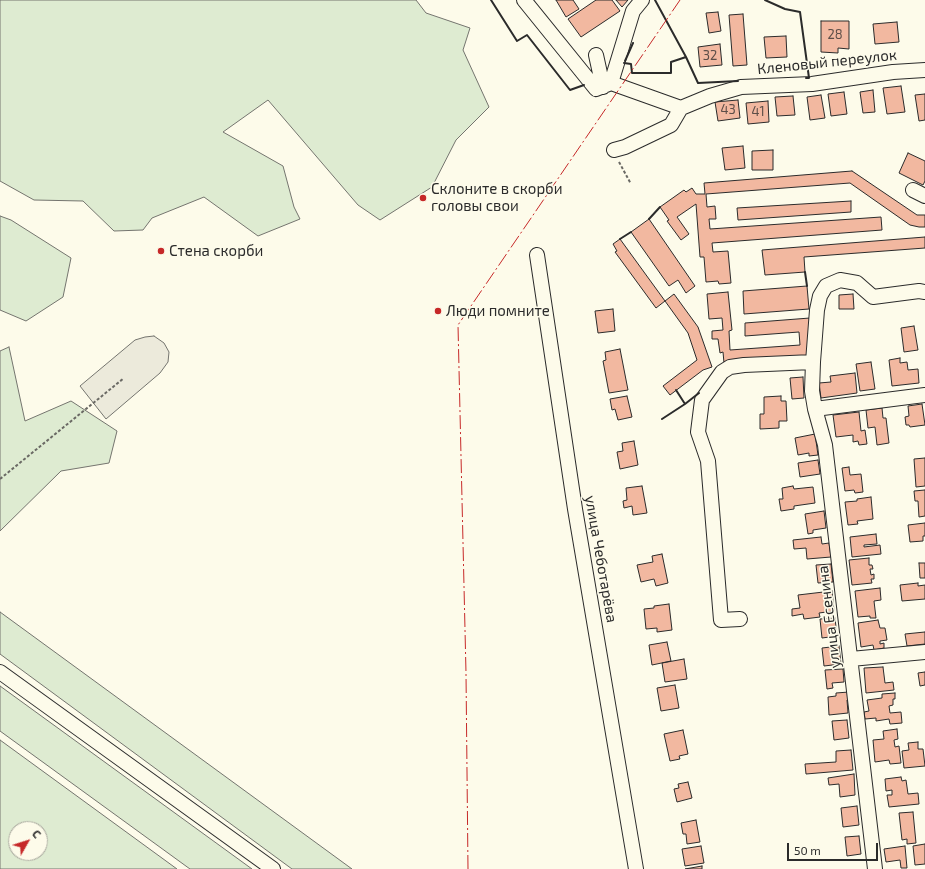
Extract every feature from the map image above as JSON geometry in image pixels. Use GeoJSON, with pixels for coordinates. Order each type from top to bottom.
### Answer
{"type":"FeatureCollection","features":[{"type":"Feature","properties":{"kind":"street"},"geometry":{"type":"LineString","coordinates":[[524,0],[596,89],[607,85],[681,108],[671,125],[625,147],[614,150]]}},
{"type":"Feature","properties":{"kind":"street"},"geometry":{"type":"LineString","coordinates":[[607,85],[633,11],[642,0]]}},
{"type":"Feature","properties":{"kind":"street"},"geometry":{"type":"LineString","coordinates":[[596,55],[607,85]]}},
{"type":"Feature","properties":{"kind":"street","name":"Кленовый переулок"},"geometry":{"type":"LineString","coordinates":[[681,108],[710,96],[741,87],[812,84],[893,72],[925,70]]}},
{"type":"Feature","properties":{"kind":"street","name":"улица Чеботарёва"},"geometry":{"type":"LineString","coordinates":[[537,255],[575,509],[636,869]]}},
{"type":"Feature","properties":{"kind":"street","name":"улица Есенина"},"geometry":{"type":"LineString","coordinates":[[875,869],[825,445],[815,409],[812,391],[817,310],[820,296],[826,286],[840,280],[857,283],[874,297],[919,291],[925,292]]}},
{"type":"Feature","properties":{"kind":"street"},"geometry":{"type":"LineString","coordinates":[[740,619],[721,620],[708,461],[698,432],[702,400],[722,372],[730,367],[744,364],[813,362]]}},
{"type":"Feature","properties":{"kind":"street"},"geometry":{"type":"LineString","coordinates":[[815,409],[925,396]]}},
{"type":"Feature","properties":{"kind":"street"},"geometry":{"type":"LineString","coordinates":[[851,659],[925,652]]}},
{"type":"Feature","properties":{"kind":"street"},"geometry":{"type":"LineString","coordinates":[[0,672],[273,869]]}},
{"type":"Feature","properties":{"kind":"path"},"geometry":{"type":"LineString","coordinates":[[614,150],[620,165],[631,184]]}},
{"type":"Feature","properties":{"kind":"path"},"geometry":{"type":"LineString","coordinates":[[0,479],[124,378]]}},
{"type":"Feature","properties":{"kind":"green space"},"geometry":{"type":"Polygon","coordinates":[[[0,0],[416,0],[426,13],[470,28],[463,50],[489,107],[456,140],[432,187],[380,220],[358,205],[268,100],[223,132],[283,166],[294,207],[300,219],[258,236],[204,197],[152,218],[143,230],[114,231],[83,201],[34,200],[0,181],[0,0]]]}},
{"type":"Feature","properties":{"kind":"green space"},"geometry":{"type":"Polygon","coordinates":[[[0,216],[11,220],[71,258],[63,297],[26,321],[0,310],[0,216]]]}},
{"type":"Feature","properties":{"kind":"green space"},"geometry":{"type":"Polygon","coordinates":[[[9,347],[25,421],[71,401],[117,431],[109,463],[61,471],[0,531],[0,351],[9,347]]]}},
{"type":"Feature","properties":{"kind":"green space"},"geometry":{"type":"Polygon","coordinates":[[[0,612],[352,869],[292,869],[0,654],[0,612]]]}},
{"type":"Feature","properties":{"kind":"green space"},"geometry":{"type":"Polygon","coordinates":[[[0,686],[252,869],[190,869],[0,731],[0,686]]]}},
{"type":"Feature","properties":{"kind":"green space"},"geometry":{"type":"Polygon","coordinates":[[[0,740],[177,869],[0,869],[0,740]]]}},
{"type":"Feature","properties":{"kind":"shaded area"},"geometry":{"type":"Polygon","coordinates":[[[154,336],[164,343],[169,352],[168,362],[160,373],[106,419],[80,386],[135,340],[154,336]]]}},
{"type":"Feature","properties":{"kind":"building"},"geometry":{"type":"Polygon","coordinates":[[[556,0],[573,0],[579,9],[566,17],[556,0]]]}},
{"type":"Feature","properties":{"kind":"building"},"geometry":{"type":"Polygon","coordinates":[[[596,0],[612,0],[620,11],[581,37],[568,19],[596,0]]]}},
{"type":"Feature","properties":{"kind":"building"},"geometry":{"type":"Polygon","coordinates":[[[616,0],[628,0],[622,7],[616,0]]]}},
{"type":"Feature","properties":{"kind":"building"},"geometry":{"type":"Polygon","coordinates":[[[718,12],[721,31],[709,33],[706,13],[718,12]]]}},
{"type":"Feature","properties":{"kind":"building"},"geometry":{"type":"Polygon","coordinates":[[[743,14],[747,65],[733,66],[729,15],[743,14]]]}},
{"type":"Feature","properties":{"kind":"building"},"geometry":{"type":"Polygon","coordinates":[[[821,21],[849,21],[849,49],[838,48],[838,53],[821,52],[821,21]]]}},
{"type":"Feature","properties":{"kind":"building"},"geometry":{"type":"Polygon","coordinates":[[[897,22],[899,42],[875,44],[873,24],[897,22]]]}},
{"type":"Feature","properties":{"kind":"building"},"geometry":{"type":"Polygon","coordinates":[[[786,36],[787,57],[766,58],[764,37],[786,36]]]}},
{"type":"Feature","properties":{"kind":"building"},"geometry":{"type":"Polygon","coordinates":[[[720,44],[722,65],[700,67],[698,47],[720,44]]]}},
{"type":"Feature","properties":{"kind":"building"},"geometry":{"type":"Polygon","coordinates":[[[901,86],[905,112],[887,114],[883,88],[901,86]]]}},
{"type":"Feature","properties":{"kind":"building"},"geometry":{"type":"Polygon","coordinates":[[[873,90],[875,112],[863,113],[860,92],[873,90]]]}},
{"type":"Feature","properties":{"kind":"building"},"geometry":{"type":"Polygon","coordinates":[[[844,92],[847,114],[831,116],[828,94],[844,92]]]}},
{"type":"Feature","properties":{"kind":"building"},"geometry":{"type":"Polygon","coordinates":[[[925,94],[925,120],[919,121],[915,95],[925,94]]]}},
{"type":"Feature","properties":{"kind":"building"},"geometry":{"type":"Polygon","coordinates":[[[821,95],[825,118],[810,120],[807,97],[821,95]]]}},
{"type":"Feature","properties":{"kind":"building"},"geometry":{"type":"Polygon","coordinates":[[[793,96],[795,115],[777,116],[775,97],[793,96]]]}},
{"type":"Feature","properties":{"kind":"building"},"geometry":{"type":"Polygon","coordinates":[[[738,100],[740,118],[718,121],[715,102],[738,100]]]}},
{"type":"Feature","properties":{"kind":"building"},"geometry":{"type":"Polygon","coordinates":[[[768,101],[769,122],[748,124],[746,103],[768,101]]]}},
{"type":"Feature","properties":{"kind":"building"},"geometry":{"type":"Polygon","coordinates":[[[743,146],[745,168],[725,170],[722,148],[743,146]]]}},
{"type":"Feature","properties":{"kind":"building"},"geometry":{"type":"Polygon","coordinates":[[[773,150],[773,170],[752,170],[752,151],[773,150]]]}},
{"type":"Feature","properties":{"kind":"building"},"geometry":{"type":"Polygon","coordinates":[[[908,153],[925,161],[925,181],[923,185],[899,173],[908,153]]]}},
{"type":"Feature","properties":{"kind":"building"},"geometry":{"type":"Polygon","coordinates":[[[852,171],[917,215],[925,215],[925,227],[910,225],[850,183],[706,194],[707,207],[715,206],[716,219],[709,219],[710,229],[881,217],[882,230],[712,243],[713,252],[728,251],[731,283],[719,284],[718,281],[706,282],[704,257],[700,257],[696,204],[677,217],[689,234],[681,240],[667,221],[669,220],[660,207],[684,190],[686,192],[692,188],[696,194],[705,194],[704,183],[852,171]]]}},
{"type":"Feature","properties":{"kind":"building"},"geometry":{"type":"Polygon","coordinates":[[[851,201],[851,212],[738,220],[737,208],[851,201]]]}},
{"type":"Feature","properties":{"kind":"building"},"geometry":{"type":"Polygon","coordinates":[[[649,219],[695,286],[686,293],[678,280],[669,286],[631,232],[649,219]]]}},
{"type":"Feature","properties":{"kind":"building"},"geometry":{"type":"Polygon","coordinates":[[[925,237],[925,248],[804,257],[805,272],[765,275],[762,250],[925,237]]]}},
{"type":"Feature","properties":{"kind":"building"},"geometry":{"type":"Polygon","coordinates":[[[620,239],[665,301],[656,308],[615,252],[617,251],[613,244],[620,239]]]}},
{"type":"Feature","properties":{"kind":"building"},"geometry":{"type":"Polygon","coordinates":[[[807,286],[809,309],[744,314],[743,291],[807,286]]]}},
{"type":"Feature","properties":{"kind":"building"},"geometry":{"type":"Polygon","coordinates":[[[728,292],[732,330],[729,331],[730,350],[800,345],[799,332],[745,336],[745,323],[810,318],[810,356],[724,363],[723,352],[720,353],[718,339],[712,339],[712,331],[723,330],[722,318],[709,319],[707,294],[728,292]]]}},
{"type":"Feature","properties":{"kind":"building"},"geometry":{"type":"Polygon","coordinates":[[[674,294],[698,327],[712,367],[703,370],[670,395],[663,386],[697,360],[688,333],[665,301],[674,294]]]}},
{"type":"Feature","properties":{"kind":"building"},"geometry":{"type":"Polygon","coordinates":[[[853,294],[854,309],[839,309],[839,295],[853,294]]]}},
{"type":"Feature","properties":{"kind":"building"},"geometry":{"type":"Polygon","coordinates":[[[613,309],[615,331],[598,333],[595,311],[613,309]]]}},
{"type":"Feature","properties":{"kind":"building"},"geometry":{"type":"Polygon","coordinates":[[[914,326],[918,350],[904,352],[901,328],[914,326]]]}},
{"type":"Feature","properties":{"kind":"building"},"geometry":{"type":"Polygon","coordinates":[[[620,349],[628,390],[609,393],[603,361],[606,360],[605,352],[620,349]]]}},
{"type":"Feature","properties":{"kind":"building"},"geometry":{"type":"Polygon","coordinates":[[[900,358],[900,363],[907,362],[908,370],[918,369],[919,383],[892,386],[889,360],[900,358]]]}},
{"type":"Feature","properties":{"kind":"building"},"geometry":{"type":"Polygon","coordinates":[[[871,362],[875,389],[860,391],[856,364],[871,362]]]}},
{"type":"Feature","properties":{"kind":"building"},"geometry":{"type":"Polygon","coordinates":[[[855,373],[857,393],[821,398],[819,383],[831,382],[830,376],[855,373]]]}},
{"type":"Feature","properties":{"kind":"building"},"geometry":{"type":"Polygon","coordinates":[[[803,377],[804,398],[792,399],[790,378],[803,377]]]}},
{"type":"Feature","properties":{"kind":"building"},"geometry":{"type":"Polygon","coordinates":[[[627,396],[632,417],[618,420],[615,409],[612,410],[610,399],[627,396]]]}},
{"type":"Feature","properties":{"kind":"building"},"geometry":{"type":"Polygon","coordinates":[[[781,396],[781,401],[786,401],[787,421],[779,421],[779,428],[760,429],[760,414],[764,414],[764,397],[781,396]]]}},
{"type":"Feature","properties":{"kind":"building"},"geometry":{"type":"Polygon","coordinates":[[[922,404],[925,425],[910,427],[909,425],[906,425],[905,417],[909,416],[908,406],[922,404]]]}},
{"type":"Feature","properties":{"kind":"building"},"geometry":{"type":"Polygon","coordinates":[[[882,408],[883,418],[886,418],[889,443],[877,445],[875,427],[868,428],[866,410],[882,408]]]}},
{"type":"Feature","properties":{"kind":"building"},"geometry":{"type":"Polygon","coordinates":[[[859,412],[861,431],[865,430],[867,444],[859,445],[858,441],[853,442],[853,435],[836,437],[833,415],[859,412]]]}},
{"type":"Feature","properties":{"kind":"building"},"geometry":{"type":"Polygon","coordinates":[[[815,434],[818,455],[809,456],[809,453],[798,455],[795,438],[815,434]]]}},
{"type":"Feature","properties":{"kind":"building"},"geometry":{"type":"Polygon","coordinates":[[[634,441],[638,465],[620,469],[617,452],[623,451],[622,443],[634,441]]]}},
{"type":"Feature","properties":{"kind":"building"},"geometry":{"type":"Polygon","coordinates":[[[925,458],[925,486],[916,487],[914,459],[925,458]]]}},
{"type":"Feature","properties":{"kind":"building"},"geometry":{"type":"Polygon","coordinates":[[[818,460],[820,474],[800,477],[798,463],[818,460]]]}},
{"type":"Feature","properties":{"kind":"building"},"geometry":{"type":"Polygon","coordinates":[[[849,467],[850,475],[861,474],[863,492],[855,493],[854,490],[845,491],[842,468],[849,467]]]}},
{"type":"Feature","properties":{"kind":"building"},"geometry":{"type":"Polygon","coordinates":[[[642,486],[647,513],[633,515],[632,506],[624,508],[623,501],[627,500],[626,488],[642,486]]]}},
{"type":"Feature","properties":{"kind":"building"},"geometry":{"type":"Polygon","coordinates":[[[793,486],[794,489],[813,487],[815,503],[794,506],[794,509],[781,511],[779,499],[783,499],[782,488],[793,486]]]}},
{"type":"Feature","properties":{"kind":"building"},"geometry":{"type":"Polygon","coordinates":[[[925,490],[925,516],[919,517],[918,501],[915,501],[914,491],[925,490]]]}},
{"type":"Feature","properties":{"kind":"building"},"geometry":{"type":"Polygon","coordinates":[[[871,497],[873,519],[857,521],[858,524],[848,525],[845,502],[857,501],[857,499],[871,497]]]}},
{"type":"Feature","properties":{"kind":"building"},"geometry":{"type":"Polygon","coordinates":[[[824,511],[826,528],[813,530],[813,533],[808,534],[805,514],[824,511]]]}},
{"type":"Feature","properties":{"kind":"building"},"geometry":{"type":"Polygon","coordinates":[[[925,523],[925,536],[923,536],[923,541],[910,542],[908,525],[925,523]]]}},
{"type":"Feature","properties":{"kind":"building"},"geometry":{"type":"Polygon","coordinates":[[[876,534],[877,544],[864,545],[864,547],[880,545],[881,554],[852,557],[850,537],[876,534]]]}},
{"type":"Feature","properties":{"kind":"building"},"geometry":{"type":"Polygon","coordinates":[[[821,537],[822,544],[829,543],[831,557],[807,559],[806,548],[794,549],[793,540],[821,537]]]}},
{"type":"Feature","properties":{"kind":"building"},"geometry":{"type":"Polygon","coordinates":[[[662,554],[668,583],[656,586],[654,579],[641,582],[637,565],[653,562],[652,556],[662,554]]]}},
{"type":"Feature","properties":{"kind":"building"},"geometry":{"type":"Polygon","coordinates":[[[869,558],[869,565],[872,565],[873,569],[870,569],[871,575],[874,574],[874,579],[871,579],[872,583],[852,585],[849,560],[869,558]]]}},
{"type":"Feature","properties":{"kind":"building"},"geometry":{"type":"Polygon","coordinates":[[[919,563],[925,563],[925,578],[920,578],[919,563]]]}},
{"type":"Feature","properties":{"kind":"building"},"geometry":{"type":"Polygon","coordinates":[[[831,564],[833,582],[818,583],[816,565],[831,564]]]}},
{"type":"Feature","properties":{"kind":"building"},"geometry":{"type":"Polygon","coordinates":[[[918,583],[918,586],[925,585],[925,599],[902,601],[900,585],[918,583]]]}},
{"type":"Feature","properties":{"kind":"building"},"geometry":{"type":"Polygon","coordinates":[[[880,588],[881,600],[874,601],[876,618],[870,618],[870,616],[858,617],[855,591],[880,588]]]}},
{"type":"Feature","properties":{"kind":"building"},"geometry":{"type":"Polygon","coordinates":[[[832,591],[834,611],[819,613],[820,617],[804,619],[803,614],[792,616],[792,609],[800,608],[798,595],[832,591]]]}},
{"type":"Feature","properties":{"kind":"building"},"geometry":{"type":"Polygon","coordinates":[[[669,604],[672,630],[657,632],[657,628],[646,629],[644,609],[669,604]]]}},
{"type":"Feature","properties":{"kind":"building"},"geometry":{"type":"Polygon","coordinates":[[[835,618],[837,636],[822,638],[820,619],[835,618]]]}},
{"type":"Feature","properties":{"kind":"building"},"geometry":{"type":"Polygon","coordinates":[[[878,620],[880,628],[885,628],[887,640],[880,641],[880,644],[884,643],[884,648],[874,650],[873,645],[861,647],[858,623],[878,620]]]}},
{"type":"Feature","properties":{"kind":"building"},"geometry":{"type":"Polygon","coordinates":[[[925,632],[925,644],[907,646],[905,634],[925,632]]]}},
{"type":"Feature","properties":{"kind":"building"},"geometry":{"type":"Polygon","coordinates":[[[667,642],[671,661],[652,665],[649,645],[667,642]]]}},
{"type":"Feature","properties":{"kind":"building"},"geometry":{"type":"Polygon","coordinates":[[[839,646],[841,664],[824,666],[822,648],[839,646]]]}},
{"type":"Feature","properties":{"kind":"building"},"geometry":{"type":"Polygon","coordinates":[[[684,659],[687,679],[665,682],[662,663],[684,659]]]}},
{"type":"Feature","properties":{"kind":"building"},"geometry":{"type":"Polygon","coordinates":[[[883,667],[885,683],[893,682],[894,690],[866,693],[864,668],[883,667]]]}},
{"type":"Feature","properties":{"kind":"building"},"geometry":{"type":"Polygon","coordinates":[[[843,669],[844,682],[832,683],[833,688],[827,689],[825,670],[843,669]]]}},
{"type":"Feature","properties":{"kind":"building"},"geometry":{"type":"Polygon","coordinates":[[[925,672],[925,685],[920,686],[918,673],[925,672]]]}},
{"type":"Feature","properties":{"kind":"building"},"geometry":{"type":"Polygon","coordinates":[[[675,685],[679,708],[661,711],[657,688],[675,685]]]}},
{"type":"Feature","properties":{"kind":"building"},"geometry":{"type":"Polygon","coordinates":[[[849,692],[850,700],[847,700],[848,713],[829,715],[828,697],[836,696],[836,693],[849,692]]]}},
{"type":"Feature","properties":{"kind":"building"},"geometry":{"type":"Polygon","coordinates":[[[895,693],[893,705],[889,706],[890,713],[901,712],[902,723],[890,724],[889,719],[876,721],[876,718],[865,719],[864,712],[869,711],[867,700],[882,698],[882,694],[895,693]]]}},
{"type":"Feature","properties":{"kind":"building"},"geometry":{"type":"Polygon","coordinates":[[[847,720],[849,738],[834,740],[832,721],[847,720]]]}},
{"type":"Feature","properties":{"kind":"building"},"geometry":{"type":"Polygon","coordinates":[[[897,729],[898,739],[894,740],[895,747],[899,746],[901,763],[890,764],[889,760],[875,762],[873,740],[884,739],[883,731],[897,729]]]}},
{"type":"Feature","properties":{"kind":"building"},"geometry":{"type":"Polygon","coordinates":[[[683,730],[688,754],[679,756],[680,759],[670,761],[664,734],[683,730]]]}},
{"type":"Feature","properties":{"kind":"building"},"geometry":{"type":"Polygon","coordinates":[[[918,742],[918,749],[923,749],[925,766],[904,768],[902,751],[909,750],[908,743],[918,742]]]}},
{"type":"Feature","properties":{"kind":"building"},"geometry":{"type":"Polygon","coordinates":[[[851,750],[853,770],[806,774],[805,764],[836,762],[836,751],[851,750]]]}},
{"type":"Feature","properties":{"kind":"building"},"geometry":{"type":"Polygon","coordinates":[[[854,774],[855,795],[840,797],[839,784],[829,785],[828,778],[854,774]]]}},
{"type":"Feature","properties":{"kind":"building"},"geometry":{"type":"Polygon","coordinates":[[[901,777],[902,781],[906,780],[908,794],[918,793],[919,804],[889,807],[887,795],[892,795],[892,790],[886,791],[885,779],[901,777]]]}},
{"type":"Feature","properties":{"kind":"building"},"geometry":{"type":"Polygon","coordinates":[[[688,782],[692,798],[677,802],[674,789],[679,788],[678,784],[688,782]]]}},
{"type":"Feature","properties":{"kind":"building"},"geometry":{"type":"Polygon","coordinates":[[[857,806],[859,825],[843,827],[841,808],[857,806]]]}},
{"type":"Feature","properties":{"kind":"building"},"geometry":{"type":"Polygon","coordinates":[[[913,812],[916,843],[907,844],[907,839],[902,840],[899,813],[913,812]]]}},
{"type":"Feature","properties":{"kind":"building"},"geometry":{"type":"Polygon","coordinates":[[[696,820],[700,842],[687,844],[686,834],[683,834],[681,823],[696,820]]]}},
{"type":"Feature","properties":{"kind":"building"},"geometry":{"type":"Polygon","coordinates":[[[859,836],[861,854],[847,856],[845,837],[859,836]]]}},
{"type":"Feature","properties":{"kind":"building"},"geometry":{"type":"Polygon","coordinates":[[[925,844],[925,864],[915,865],[913,846],[925,844]]]}},
{"type":"Feature","properties":{"kind":"building"},"geometry":{"type":"Polygon","coordinates":[[[701,846],[704,863],[685,866],[682,849],[701,846]]]}},
{"type":"Feature","properties":{"kind":"building"},"geometry":{"type":"Polygon","coordinates":[[[905,846],[907,868],[901,868],[900,860],[886,862],[884,849],[905,846]]]}},
{"type":"Feature","properties":{"kind":"building"},"geometry":{"type":"Polygon","coordinates":[[[702,866],[702,869],[685,869],[702,866]]]}},
{"type":"Feature","properties":{"kind":"wall"},"geometry":{"type":"LineString","coordinates":[[491,0],[517,41],[527,35],[570,90],[584,85]]}},
{"type":"Feature","properties":{"kind":"wall"},"geometry":{"type":"LineString","coordinates":[[655,0],[686,57],[698,83],[738,81]]}},
{"type":"Feature","properties":{"kind":"wall"},"geometry":{"type":"LineString","coordinates":[[765,0],[785,9],[800,12],[809,78],[806,78]]}},
{"type":"Feature","properties":{"kind":"wall"},"geometry":{"type":"LineString","coordinates":[[625,61],[633,43]]}},
{"type":"Feature","properties":{"kind":"wall"},"geometry":{"type":"LineString","coordinates":[[624,63],[631,64],[632,73],[671,73],[671,62],[686,57]]}},
{"type":"Feature","properties":{"kind":"wall"},"geometry":{"type":"LineString","coordinates":[[649,219],[660,207]]}},
{"type":"Feature","properties":{"kind":"wall"},"geometry":{"type":"LineString","coordinates":[[620,239],[631,232]]}},
{"type":"Feature","properties":{"kind":"wall"},"geometry":{"type":"LineString","coordinates":[[805,272],[807,286]]}},
{"type":"Feature","properties":{"kind":"wall"},"geometry":{"type":"LineString","coordinates":[[676,390],[685,404]]}},
{"type":"Feature","properties":{"kind":"wall"},"geometry":{"type":"LineString","coordinates":[[662,419],[699,393]]}},
{"type":"Feature","properties":{"kind":"power"},"geometry":{"type":"LineString","coordinates":[[468,869],[466,673],[458,325],[680,0]]}},
{"type":"Feature","properties":{"kind":"place","name":"Склоните в скорби головы свои"},"geometry":{"type":"Point","coordinates":[423,198]}},
{"type":"Feature","properties":{"kind":"place","name":"Стена скорби"},"geometry":{"type":"Point","coordinates":[161,251]}},
{"type":"Feature","properties":{"kind":"place","name":"Люди помните"},"geometry":{"type":"Point","coordinates":[438,311]}}]}
